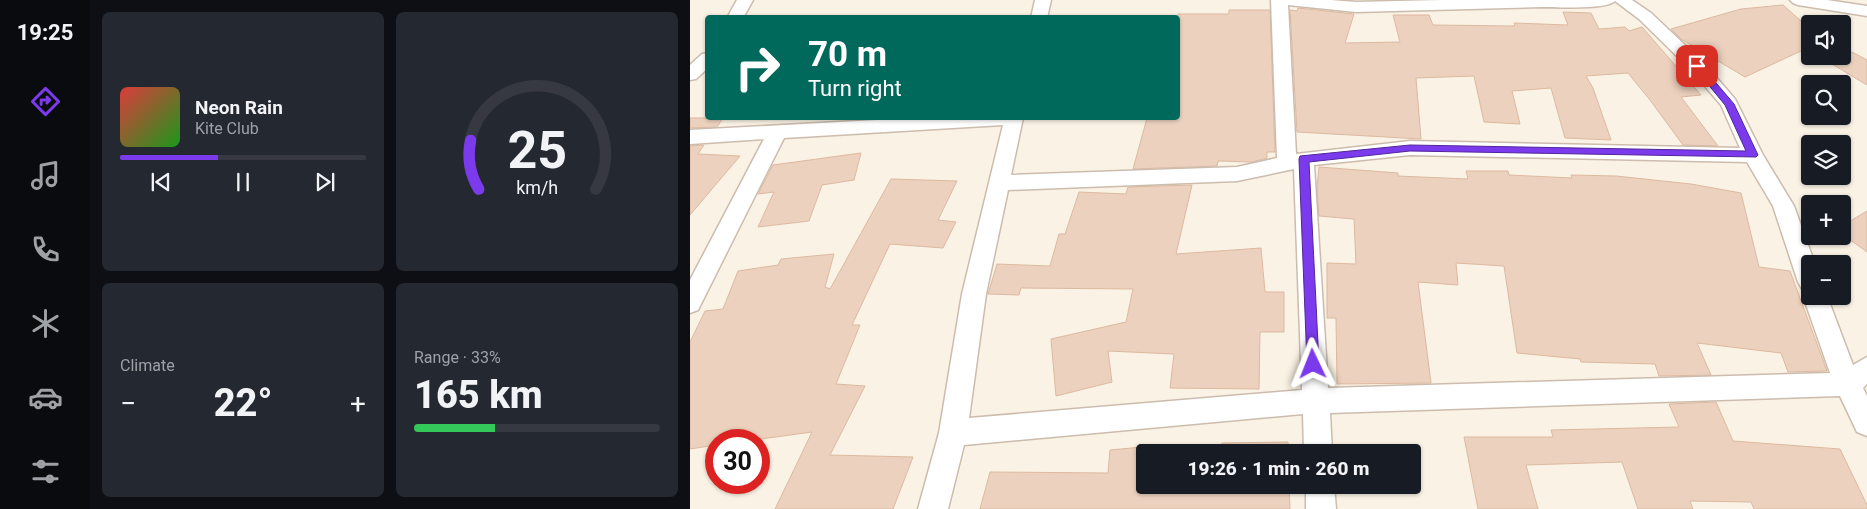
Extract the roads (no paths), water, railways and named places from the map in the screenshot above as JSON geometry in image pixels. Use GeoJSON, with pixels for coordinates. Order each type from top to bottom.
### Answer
{"type":"FeatureCollection","features":[{"type":"Feature","properties":{"kind":"street"},"geometry":{"type":"LineString","coordinates":[[737,15],[745,0]]}},
{"type":"Feature","properties":{"kind":"street"},"geometry":{"type":"LineString","coordinates":[[1040,15],[1043,0]]}},
{"type":"Feature","properties":{"kind":"street"},"geometry":{"type":"LineString","coordinates":[[1318,444],[1295,161],[1279,0],[1356,7],[1541,1],[1571,3],[1608,0]]}},
{"type":"Feature","properties":{"kind":"street"},"geometry":{"type":"LineString","coordinates":[[1622,0],[1645,16],[1697,66],[1729,104],[1753,155],[1782,206],[1801,258]]}},
{"type":"Feature","properties":{"kind":"street"},"geometry":{"type":"LineString","coordinates":[[1798,0],[1867,11]]}},
{"type":"Feature","properties":{"kind":"street"},"geometry":{"type":"LineString","coordinates":[[690,75],[705,61]]}},
{"type":"Feature","properties":{"kind":"street"},"geometry":{"type":"LineString","coordinates":[[690,137],[977,120]]}},
{"type":"Feature","properties":{"kind":"street"},"geometry":{"type":"LineString","coordinates":[[933,509],[953,433],[974,294],[1014,120]]}},
{"type":"Feature","properties":{"kind":"street"},"geometry":{"type":"LineString","coordinates":[[690,303],[777,132]]}},
{"type":"Feature","properties":{"kind":"street"},"geometry":{"type":"LineString","coordinates":[[998,183],[1237,174],[1295,161],[1410,148],[1753,155]]}},
{"type":"Feature","properties":{"kind":"street"},"geometry":{"type":"LineString","coordinates":[[1820,305],[1857,377],[1867,424]]}},
{"type":"Feature","properties":{"kind":"street"},"geometry":{"type":"LineString","coordinates":[[953,433],[1315,401],[1857,377]]}},
{"type":"Feature","properties":{"kind":"street"},"geometry":{"type":"LineString","coordinates":[[1320,494],[1321,509]]}}]}
